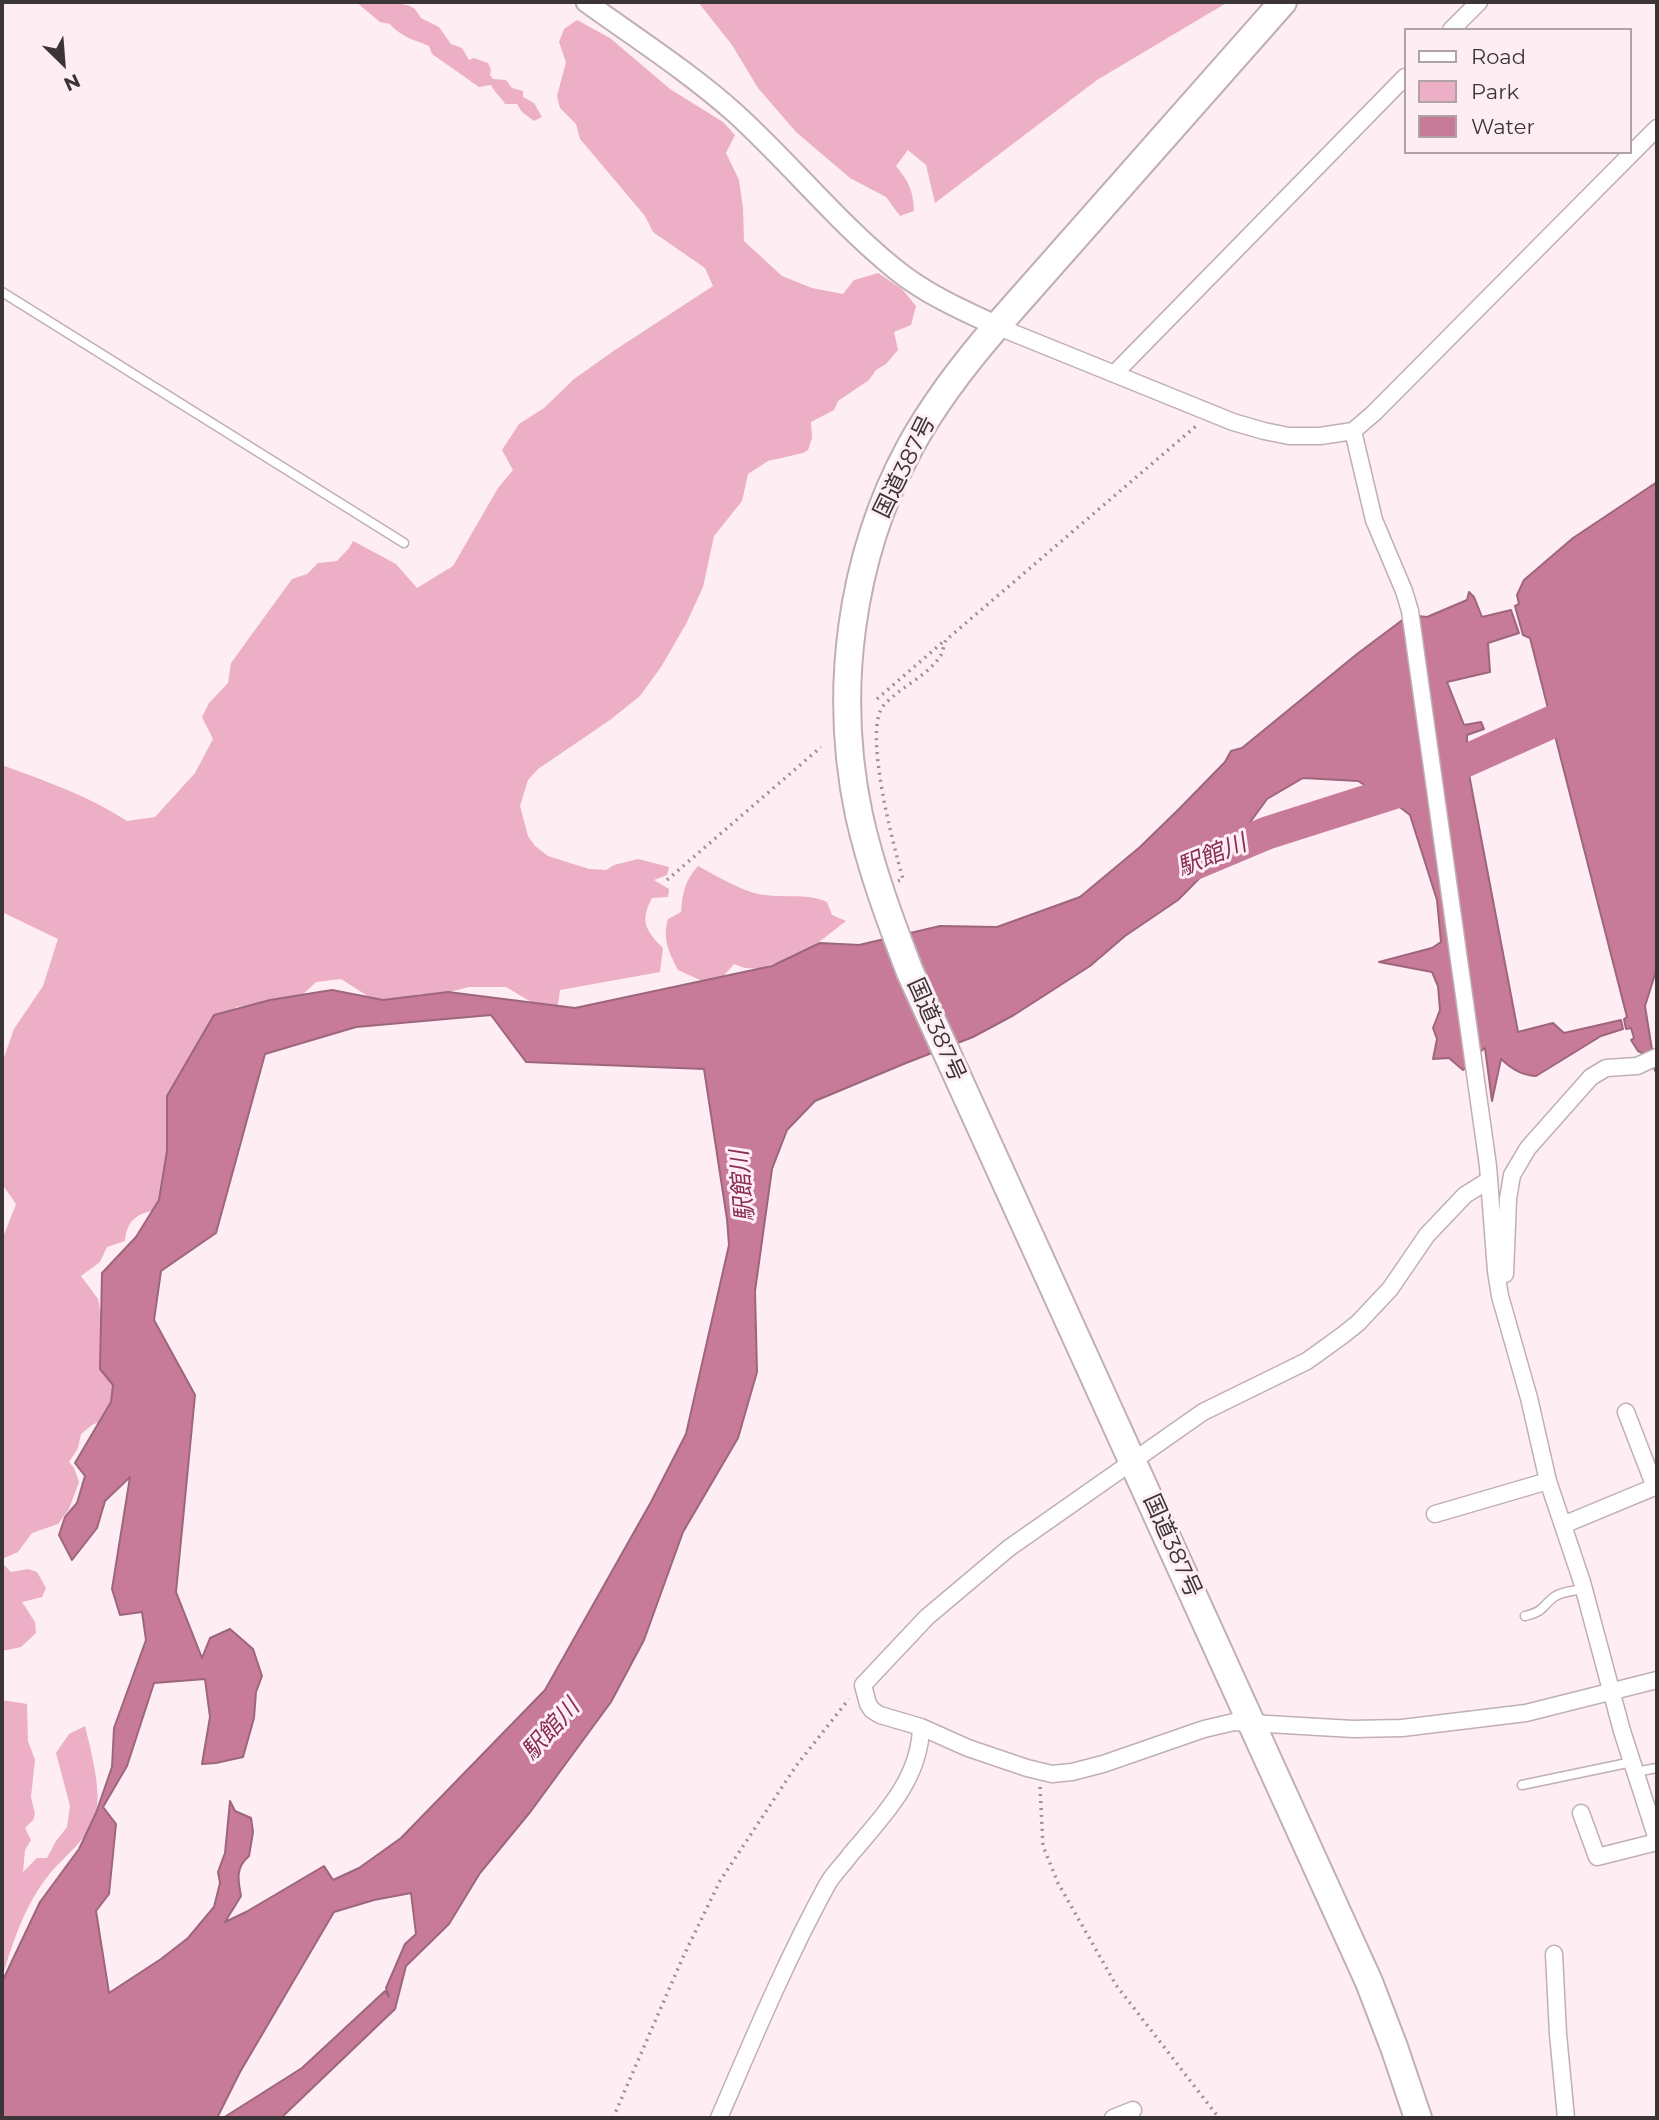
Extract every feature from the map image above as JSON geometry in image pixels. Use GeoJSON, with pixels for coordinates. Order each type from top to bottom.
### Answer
{"type":"FeatureCollection","features":[{"type":"Feature","properties":{"kind":"highway","name":"国道387号"},"geometry":{"type":"LineString","coordinates":[[1283,2],[999,327],[943,394],[910,447],[883,508],[860,588],[853,624],[846,707],[859,814],[883,898],[933,1025],[1369,1982],[1418,2118]]}},
{"type":"Feature","properties":{"kind":"street"},"geometry":{"type":"LineString","coordinates":[[586,2],[678,68],[732,111],[896,270],[937,297],[999,327],[1211,413],[1264,431],[1289,436],[1320,436],[1353,431],[1657,128]]}},
{"type":"Feature","properties":{"kind":"street"},"geometry":{"type":"LineString","coordinates":[[1453,28],[1479,2]]}},
{"type":"Feature","properties":{"kind":"street"},"geometry":{"type":"LineString","coordinates":[[1114,374],[1404,78]]}},
{"type":"Feature","properties":{"kind":"street"},"geometry":{"type":"LineString","coordinates":[[1353,431],[1374,520],[1410,611],[1488,1173],[1496,1271],[1502,1304],[1529,1398],[1548,1481],[1584,1589],[1633,1767],[1657,1841],[1597,1857],[1581,1813]]}},
{"type":"Feature","properties":{"kind":"street"},"geometry":{"type":"LineString","coordinates":[[1502,1304],[1505,1299],[1509,1192],[1512,1175],[1519,1161],[1591,1077],[1606,1068],[1637,1066],[1657,1057]]}},
{"type":"Feature","properties":{"kind":"street"},"geometry":{"type":"LineString","coordinates":[[1488,1173],[1427,1236],[1390,1289],[1358,1323],[1307,1361],[1217,1404],[1131,1457],[983,1568],[927,1617],[863,1685],[868,1704],[880,1714],[921,1727],[968,1748],[1052,1774],[1083,1770],[1204,1729],[1234,1722],[1361,1730],[1402,1728],[1526,1713],[1657,1680]]}},
{"type":"Feature","properties":{"kind":"street"},"geometry":{"type":"LineString","coordinates":[[1563,1525],[1656,1487],[1626,1412]]}},
{"type":"Feature","properties":{"kind":"street"},"geometry":{"type":"LineString","coordinates":[[1435,1514],[1548,1481]]}},
{"type":"Feature","properties":{"kind":"street"},"geometry":{"type":"LineString","coordinates":[[719,2118],[801,1933],[830,1881],[906,1784],[917,1754],[921,1727]]}},
{"type":"Feature","properties":{"kind":"street"},"geometry":{"type":"LineString","coordinates":[[1554,1954],[1566,2118]]}},
{"type":"Feature","properties":{"kind":"street"},"geometry":{"type":"LineString","coordinates":[[1113,2118],[1133,2110]]}},
{"type":"Feature","properties":{"kind":"lane"},"geometry":{"type":"LineString","coordinates":[[2,292],[404,543]]}},
{"type":"Feature","properties":{"kind":"lane"},"geometry":{"type":"LineString","coordinates":[[1525,1616],[1537,1613],[1560,1594],[1584,1589]]}},
{"type":"Feature","properties":{"kind":"lane"},"geometry":{"type":"LineString","coordinates":[[1522,1785],[1633,1767],[1657,1768]]}},
{"type":"Feature","properties":{"kind":"path"},"geometry":{"type":"LineString","coordinates":[[877,699],[1211,413]]}},
{"type":"Feature","properties":{"kind":"path"},"geometry":{"type":"LineString","coordinates":[[883,898],[903,879],[882,790],[876,729],[878,716],[883,706],[941,655],[946,639]]}},
{"type":"Feature","properties":{"kind":"path"},"geometry":{"type":"LineString","coordinates":[[667,880],[821,747]]}},
{"type":"Feature","properties":{"kind":"path"},"geometry":{"type":"LineString","coordinates":[[612,2118],[683,1957],[720,1881],[796,1766],[836,1714],[863,1685]]}},
{"type":"Feature","properties":{"kind":"path"},"geometry":{"type":"LineString","coordinates":[[1045,1772],[1040,1784],[1043,1846],[1052,1872],[1116,1985],[1219,2118]]}},
{"type":"Feature","properties":{"kind":"green space"},"geometry":{"type":"Polygon","coordinates":[[[356,2],[402,2],[415,9],[421,18],[439,27],[451,44],[462,48],[469,60],[474,58],[488,63],[493,79],[506,80],[512,88],[523,91],[523,97],[534,103],[542,117],[534,121],[522,112],[517,104],[505,104],[491,85],[479,87],[432,54],[429,46],[403,35],[390,24],[380,22],[356,2]]]}},
{"type":"Feature","properties":{"kind":"green space"},"geometry":{"type":"Polygon","coordinates":[[[698,2],[1228,2],[1097,80],[935,203],[926,165],[908,150],[896,166],[913,197],[914,211],[900,216],[886,197],[850,178],[796,132],[758,88],[732,45],[698,2]]]}},
{"type":"Feature","properties":{"kind":"green space"},"geometry":{"type":"Polygon","coordinates":[[[577,20],[610,38],[670,89],[723,122],[735,135],[726,153],[739,180],[744,241],[782,276],[812,288],[843,294],[854,280],[878,273],[902,289],[916,306],[911,325],[894,332],[898,350],[886,364],[876,370],[869,380],[838,401],[834,410],[811,422],[812,438],[808,450],[768,461],[748,474],[742,501],[714,536],[703,587],[686,624],[640,696],[538,769],[528,780],[520,806],[528,836],[535,846],[548,856],[589,869],[606,870],[614,865],[638,859],[669,867],[667,875],[654,880],[669,889],[668,897],[652,898],[645,919],[648,930],[663,948],[660,972],[560,990],[557,1011],[533,1003],[506,987],[469,987],[441,994],[420,994],[396,1001],[377,1002],[341,979],[316,982],[299,998],[236,1007],[212,1035],[160,1209],[135,1218],[128,1227],[125,1241],[107,1247],[100,1262],[81,1276],[98,1299],[105,1338],[116,1369],[112,1416],[92,1425],[81,1434],[78,1448],[69,1462],[79,1482],[69,1509],[58,1524],[32,1533],[18,1552],[2,1559],[2,1240],[16,1204],[2,1184],[2,1063],[14,1029],[43,986],[58,939],[2,912],[2,765],[81,796],[127,821],[155,817],[195,773],[213,739],[202,717],[209,703],[228,683],[231,663],[292,579],[307,574],[318,563],[337,561],[353,541],[396,564],[417,588],[453,566],[498,488],[513,470],[502,450],[519,424],[544,408],[574,379],[713,286],[705,268],[653,232],[645,216],[580,139],[576,124],[560,108],[557,96],[566,62],[559,42],[564,29],[577,20]]]}},
{"type":"Feature","properties":{"kind":"green space"},"geometry":{"type":"Polygon","coordinates":[[[698,866],[731,884],[757,894],[796,896],[827,902],[832,915],[846,921],[806,952],[759,969],[734,964],[720,980],[700,980],[678,970],[666,939],[668,919],[681,912],[685,887],[698,866]]]}},
{"type":"Feature","properties":{"kind":"green space"},"geometry":{"type":"Polygon","coordinates":[[[2,1563],[11,1572],[28,1569],[37,1572],[46,1588],[42,1597],[22,1602],[35,1622],[36,1633],[21,1647],[2,1651],[2,1563]]]}},
{"type":"Feature","properties":{"kind":"green space"},"geometry":{"type":"Polygon","coordinates":[[[2,1700],[27,1704],[28,1741],[35,1760],[31,1797],[35,1814],[25,1828],[31,1840],[25,1850],[23,1872],[37,1858],[47,1858],[67,1827],[70,1806],[56,1753],[69,1734],[85,1726],[98,1792],[96,1811],[87,1831],[48,1876],[26,1912],[2,1979],[2,1700]]]}},
{"type":"Feature","properties":{"kind":"water"},"geometry":{"type":"Polygon","coordinates":[[[1657,482],[1657,968],[1645,1006],[1653,1056],[1646,1058],[1631,1040],[1634,1038],[1631,1028],[1626,1029],[1624,1019],[1627,1017],[1530,638],[1523,635],[1515,606],[1519,604],[1517,595],[1524,580],[1573,538],[1657,482]]]}},
{"type":"Feature","properties":{"kind":"water"},"geometry":{"type":"Polygon","coordinates":[[[1469,592],[1474,597],[1482,617],[1511,610],[1519,633],[1488,643],[1490,672],[1447,682],[1464,725],[1481,722],[1484,729],[1467,735],[1467,746],[1464,748],[1518,1032],[1553,1023],[1564,1033],[1621,1020],[1623,1029],[1601,1036],[1536,1076],[1517,1071],[1501,1059],[1492,1101],[1485,1048],[1468,1061],[1471,1065],[1463,1070],[1449,1058],[1433,1059],[1437,1039],[1433,1028],[1440,1010],[1438,986],[1432,972],[1379,962],[1432,948],[1441,942],[1437,900],[1410,815],[1358,781],[1303,778],[1267,799],[1238,839],[1178,900],[1125,936],[1090,966],[1014,1015],[973,1037],[815,1101],[787,1130],[772,1169],[755,1291],[757,1372],[738,1438],[683,1532],[644,1640],[611,1702],[531,1811],[480,1873],[449,1924],[406,1966],[395,2009],[281,2118],[223,2118],[302,2068],[385,1991],[389,1997],[386,1988],[405,1944],[416,1934],[411,1893],[334,1912],[240,2072],[217,2118],[2,2118],[2,1982],[40,1902],[79,1849],[96,1813],[112,1767],[114,1728],[146,1640],[142,1612],[120,1615],[112,1589],[130,1477],[105,1501],[97,1528],[72,1560],[59,1535],[65,1517],[77,1503],[85,1476],[75,1463],[111,1402],[113,1385],[100,1369],[102,1273],[136,1237],[159,1200],[167,1151],[167,1096],[214,1015],[270,1000],[332,990],[383,1000],[448,992],[575,1008],[772,966],[820,943],[859,945],[940,926],[997,927],[1080,897],[1140,847],[1225,762],[1231,751],[1242,748],[1357,654],[1409,615],[1427,617],[1467,600],[1469,592]],[[491,1015],[356,1027],[265,1054],[216,1233],[161,1271],[154,1320],[195,1395],[176,1592],[202,1658],[210,1638],[230,1629],[253,1649],[262,1676],[256,1692],[254,1718],[243,1757],[202,1764],[210,1717],[205,1679],[154,1683],[127,1766],[103,1807],[116,1824],[109,1894],[96,1911],[109,1993],[188,1938],[214,1907],[220,1883],[218,1872],[225,1853],[230,1801],[235,1811],[251,1818],[253,1832],[249,1856],[241,1865],[239,1874],[241,1896],[225,1922],[324,1866],[333,1880],[359,1868],[401,1838],[545,1690],[651,1502],[686,1434],[729,1245],[704,1069],[526,1062],[491,1015]]]}},
{"type":"Feature","properties":{"kind":"waterway","name":"駅館川"},"geometry":{"type":"LineString","coordinates":[[1186,867],[1267,833],[1396,792],[1639,683],[1657,669]]}},
{"type":"Feature","properties":{"kind":"waterway"},"geometry":{"type":"LineString","coordinates":[[1652,1060],[1657,1071]]}}]}
